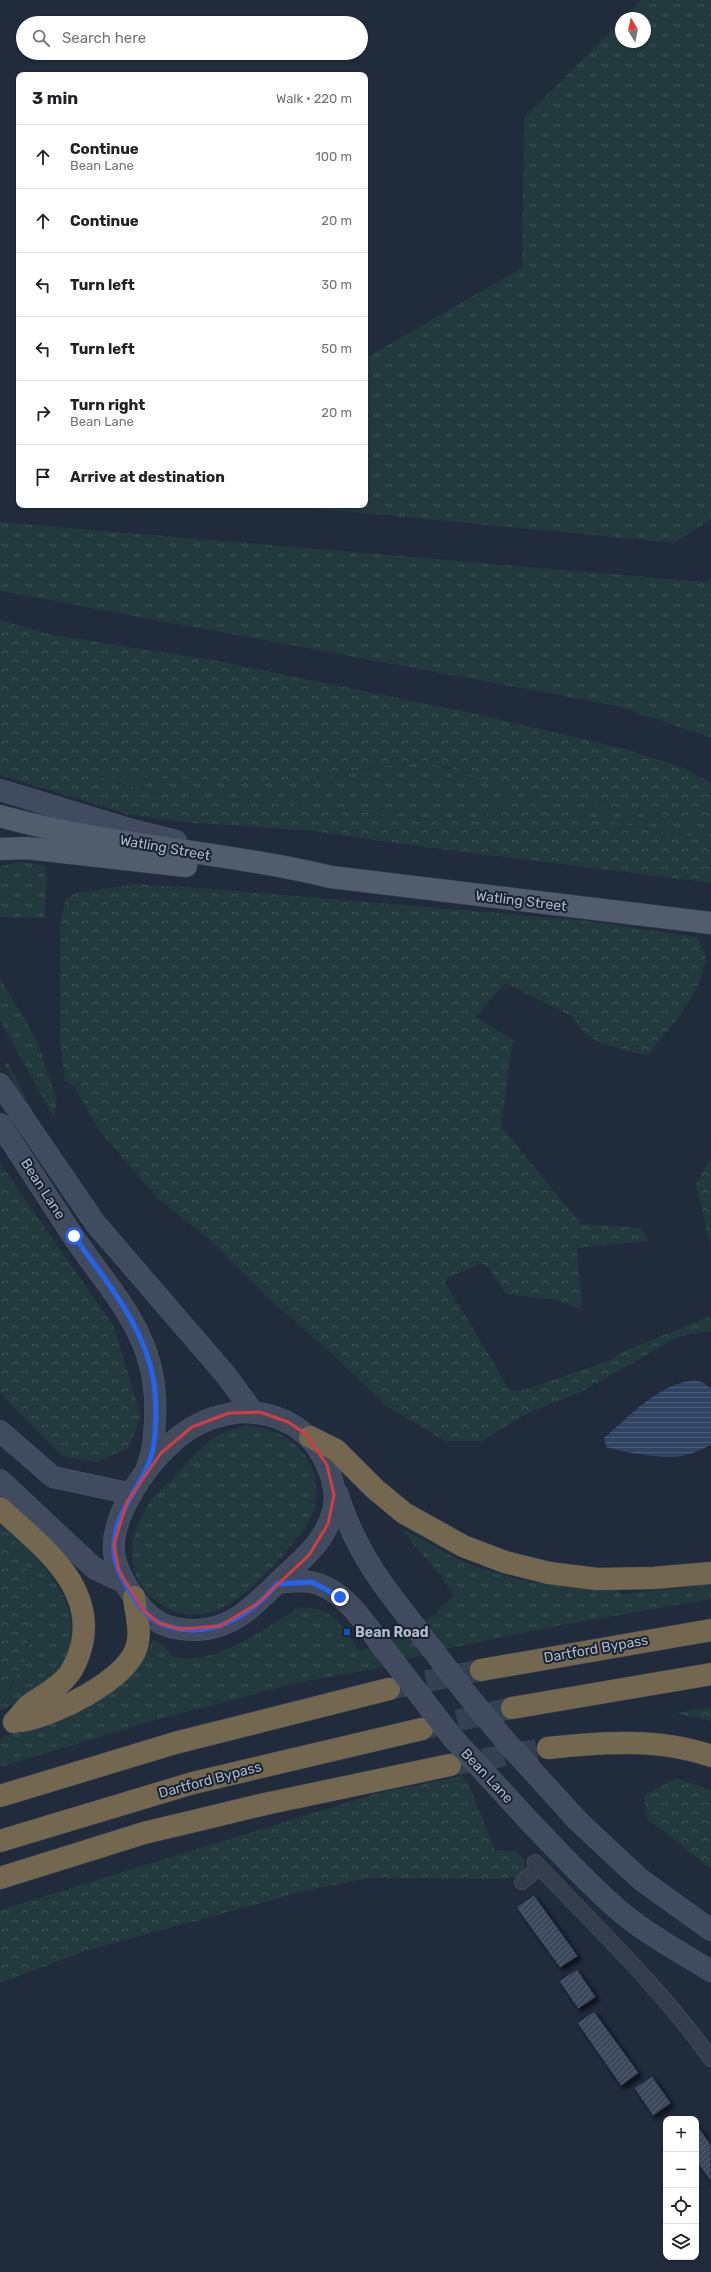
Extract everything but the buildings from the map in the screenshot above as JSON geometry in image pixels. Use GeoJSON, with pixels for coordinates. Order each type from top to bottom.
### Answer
{"type":"FeatureCollection","features":[{"type":"Feature","properties":{"kind":"highway"},"geometry":{"type":"LineString","coordinates":[[310,1437],[336,1450],[375,1489],[404,1513],[463,1546],[505,1562],[549,1573],[597,1579],[653,1578],[711,1573]]}},
{"type":"Feature","properties":{"kind":"highway"},"geometry":{"type":"LineString","coordinates":[[0,1508],[50,1556],[66,1574],[78,1594],[84,1622],[81,1649],[73,1669],[60,1684],[28,1706],[7,1725]]}},
{"type":"Feature","properties":{"kind":"highway"},"geometry":{"type":"LineString","coordinates":[[7,1725],[34,1719],[87,1695],[124,1669],[133,1654],[138,1640],[130,1590]]}},
{"type":"Feature","properties":{"kind":"highway","name":"Dartford Bypass"},"geometry":{"type":"LineString","coordinates":[[481,1670],[711,1630]]}},
{"type":"Feature","properties":{"kind":"highway"},"geometry":{"type":"LineString","coordinates":[[512,1708],[711,1674]]}},
{"type":"Feature","properties":{"kind":"highway"},"geometry":{"type":"LineString","coordinates":[[0,1796],[175,1743],[389,1689]]}},
{"type":"Feature","properties":{"kind":"highway","name":"Dartford Bypass"},"geometry":{"type":"LineString","coordinates":[[0,1841],[193,1783],[422,1729]]}},
{"type":"Feature","properties":{"kind":"highway"},"geometry":{"type":"LineString","coordinates":[[548,1748],[638,1744],[673,1747],[711,1756]]}},
{"type":"Feature","properties":{"kind":"highway"},"geometry":{"type":"LineString","coordinates":[[0,1878],[144,1833],[265,1804],[450,1765]]}},
{"type":"Feature","properties":{"kind":"main road"},"geometry":{"type":"LineString","coordinates":[[0,790],[151,835],[190,843],[295,859],[331,877]]}},
{"type":"Feature","properties":{"kind":"main road","name":"Watling Street"},"geometry":{"type":"LineString","coordinates":[[0,816],[32,824],[193,854],[286,866],[331,877],[711,923]]}},
{"type":"Feature","properties":{"kind":"main road","name":"Watling Street"},"geometry":{"type":"LineString","coordinates":[[0,849],[26,848],[305,878],[331,877]]}},
{"type":"Feature","properties":{"kind":"main road","name":"Bean Lane"},"geometry":{"type":"LineString","coordinates":[[0,1084],[95,1223],[225,1374],[253,1412]]}},
{"type":"Feature","properties":{"kind":"main road","name":"Bean Lane"},"geometry":{"type":"LineString","coordinates":[[0,1124],[74,1236],[124,1307],[145,1345],[155,1390],[153,1446],[147,1467],[132,1494]]}},
{"type":"Feature","properties":{"kind":"main road"},"geometry":{"type":"LineString","coordinates":[[334,1485],[333,1510],[320,1540],[309,1555],[257,1604],[238,1618],[220,1626],[204,1629],[180,1629],[159,1623],[147,1615],[130,1590],[116,1562],[114,1544],[121,1516],[132,1494],[161,1453],[192,1427],[221,1415],[253,1412],[288,1422],[310,1437],[324,1459],[334,1485],[343,1512],[360,1552],[372,1571],[464,1692],[508,1744],[578,1821],[640,1879],[711,1930]]}},
{"type":"Feature","properties":{"kind":"main road"},"geometry":{"type":"LineString","coordinates":[[0,1431],[53,1477],[132,1494]]}},
{"type":"Feature","properties":{"kind":"main road"},"geometry":{"type":"LineString","coordinates":[[0,1480],[94,1568],[130,1590]]}},
{"type":"Feature","properties":{"kind":"main road","name":"Bean Lane"},"geometry":{"type":"LineString","coordinates":[[277,1584],[312,1582],[332,1592],[349,1605],[452,1737],[577,1873],[622,1913],[660,1940],[711,1971]]}},
{"type":"Feature","properties":{"kind":"street"},"geometry":{"type":"LineString","coordinates":[[522,1882],[537,1865],[577,1903],[648,1982],[711,2059]]}},
{"type":"Feature","properties":{"kind":"highlighted area"},"geometry":{"type":"Polygon","coordinates":[[[260,1412],[288,1422],[306,1434],[327,1465],[334,1495],[328,1524],[309,1555],[257,1604],[220,1626],[180,1629],[159,1623],[144,1611],[119,1571],[114,1544],[127,1502],[161,1453],[192,1427],[229,1413],[260,1412]]]}},
{"type":"Feature","properties":{"kind":"green space"},"geometry":{"type":"Polygon","coordinates":[[[641,0],[711,0],[711,519],[674,543],[309,508],[368,508],[368,356],[522,268],[524,118],[615,27],[615,48],[651,48],[651,12],[630,12],[641,0]]]}},
{"type":"Feature","properties":{"kind":"green space"},"geometry":{"type":"Polygon","coordinates":[[[0,522],[706,582],[711,578],[711,738],[617,706],[0,591],[0,522]]]}},
{"type":"Feature","properties":{"kind":"green space"},"geometry":{"type":"Polygon","coordinates":[[[0,620],[48,634],[218,661],[481,715],[625,749],[684,768],[711,783],[711,824],[518,791],[447,767],[428,763],[380,766],[298,782],[97,776],[151,792],[337,809],[440,821],[472,821],[512,802],[668,833],[711,839],[711,883],[401,844],[314,831],[180,822],[126,814],[0,775],[0,620]]]}},
{"type":"Feature","properties":{"kind":"green space"},"geometry":{"type":"Polygon","coordinates":[[[428,763],[565,799],[711,824],[711,839],[668,833],[512,802],[472,821],[440,821],[337,809],[151,792],[95,775],[311,780],[380,766],[428,763]]]}},
{"type":"Feature","properties":{"kind":"green space"},"geometry":{"type":"Polygon","coordinates":[[[21,862],[46,866],[47,879],[44,918],[0,917],[0,866],[21,862]]]}},
{"type":"Feature","properties":{"kind":"green space"},"geometry":{"type":"Polygon","coordinates":[[[136,884],[201,888],[580,920],[697,937],[706,955],[704,970],[699,983],[684,1009],[647,1056],[600,1043],[581,1030],[573,1017],[505,983],[476,1017],[513,1040],[501,1126],[581,1224],[640,1228],[650,1241],[577,1248],[582,1304],[579,1309],[554,1300],[506,1294],[487,1266],[481,1263],[448,1278],[445,1282],[510,1390],[520,1391],[609,1361],[622,1352],[711,1316],[711,1331],[688,1334],[675,1339],[583,1391],[528,1413],[482,1441],[445,1441],[386,1406],[328,1350],[276,1306],[213,1243],[156,1197],[99,1130],[75,1088],[65,1080],[60,1044],[60,922],[65,902],[76,893],[136,884]]]}},
{"type":"Feature","properties":{"kind":"green space"},"geometry":{"type":"Polygon","coordinates":[[[0,979],[26,1020],[39,1047],[57,1100],[54,1118],[0,1020],[0,979]]]}},
{"type":"Feature","properties":{"kind":"green space"},"geometry":{"type":"Polygon","coordinates":[[[8,1062],[35,1117],[29,1115],[5,1065],[8,1062]]]}},
{"type":"Feature","properties":{"kind":"green space"},"geometry":{"type":"Polygon","coordinates":[[[711,1157],[711,1248],[696,1184],[711,1157]]]}},
{"type":"Feature","properties":{"kind":"green space"},"geometry":{"type":"Polygon","coordinates":[[[0,1163],[114,1327],[141,1417],[128,1448],[97,1462],[62,1456],[0,1393],[0,1163]]]}},
{"type":"Feature","properties":{"kind":"green space"},"geometry":{"type":"Polygon","coordinates":[[[247,1426],[264,1428],[279,1434],[293,1442],[304,1453],[311,1466],[316,1481],[316,1497],[312,1515],[300,1536],[273,1566],[261,1579],[232,1602],[217,1610],[200,1614],[184,1614],[167,1608],[153,1598],[143,1587],[136,1575],[132,1562],[132,1548],[140,1519],[154,1497],[198,1451],[214,1437],[224,1432],[247,1426]]]}},
{"type":"Feature","properties":{"kind":"green space"},"geometry":{"type":"Polygon","coordinates":[[[0,1522],[32,1553],[61,1591],[69,1612],[72,1633],[67,1654],[53,1675],[35,1690],[0,1711],[0,1699],[13,1684],[29,1645],[30,1589],[27,1568],[18,1546],[0,1522]]]}},
{"type":"Feature","properties":{"kind":"green space"},"geometry":{"type":"Polygon","coordinates":[[[0,1522],[16,1542],[25,1562],[30,1596],[30,1623],[25,1657],[21,1668],[16,1678],[0,1699],[0,1522]]]}},
{"type":"Feature","properties":{"kind":"green space"},"geometry":{"type":"Polygon","coordinates":[[[401,1529],[458,1559],[477,1567],[537,1583],[598,1590],[619,1590],[620,1594],[711,1585],[711,1599],[562,1625],[446,1649],[379,1668],[296,1683],[153,1721],[0,1767],[0,1739],[118,1688],[137,1669],[153,1640],[162,1644],[173,1656],[189,1658],[204,1657],[220,1652],[252,1637],[294,1612],[294,1608],[307,1608],[318,1609],[334,1618],[347,1632],[360,1651],[438,1613],[437,1610],[454,1596],[439,1574],[401,1529]]]}},
{"type":"Feature","properties":{"kind":"green space"},"geometry":{"type":"Polygon","coordinates":[[[711,1707],[711,1721],[674,1713],[711,1707]]]}},
{"type":"Feature","properties":{"kind":"green space"},"geometry":{"type":"Polygon","coordinates":[[[462,1776],[468,1783],[495,1850],[516,1851],[525,1862],[524,1869],[517,1876],[506,1879],[369,1878],[309,1890],[88,1950],[0,1983],[0,1910],[378,1793],[462,1776]]]}},
{"type":"Feature","properties":{"kind":"green space"},"geometry":{"type":"Polygon","coordinates":[[[676,1778],[711,1790],[711,1869],[647,1819],[644,1796],[676,1778]]]}},
{"type":"Feature","properties":{"kind":"water"},"geometry":{"type":"Polygon","coordinates":[[[696,1380],[704,1383],[711,1389],[711,1445],[689,1454],[674,1457],[644,1455],[606,1447],[604,1438],[635,1410],[670,1387],[683,1382],[696,1380]]]}},
{"type":"Feature","properties":{"kind":"tunnel"},"geometry":{"type":"LineString","coordinates":[[394,1688],[481,1670]]}},
{"type":"Feature","properties":{"kind":"tunnel"},"geometry":{"type":"LineString","coordinates":[[425,1728],[512,1708]]}},
{"type":"Feature","properties":{"kind":"tunnel"},"geometry":{"type":"LineString","coordinates":[[450,1765],[548,1748]]}},
{"type":"Feature","properties":{"kind":"place","name":"Bean Road"},"geometry":{"type":"Point","coordinates":[347,1632]}},
{"type":"Feature","properties":{"kind":"route"},"geometry":{"type":"LineString","coordinates":[[74,1236],[132,1320],[145,1345],[153,1374],[156,1407],[152,1452],[146,1470],[121,1516],[114,1544],[114,1557],[119,1571],[130,1591],[144,1611],[152,1619],[166,1626],[196,1630],[220,1626],[238,1618],[257,1604],[277,1584],[300,1581],[312,1582],[340,1597]]}}]}
